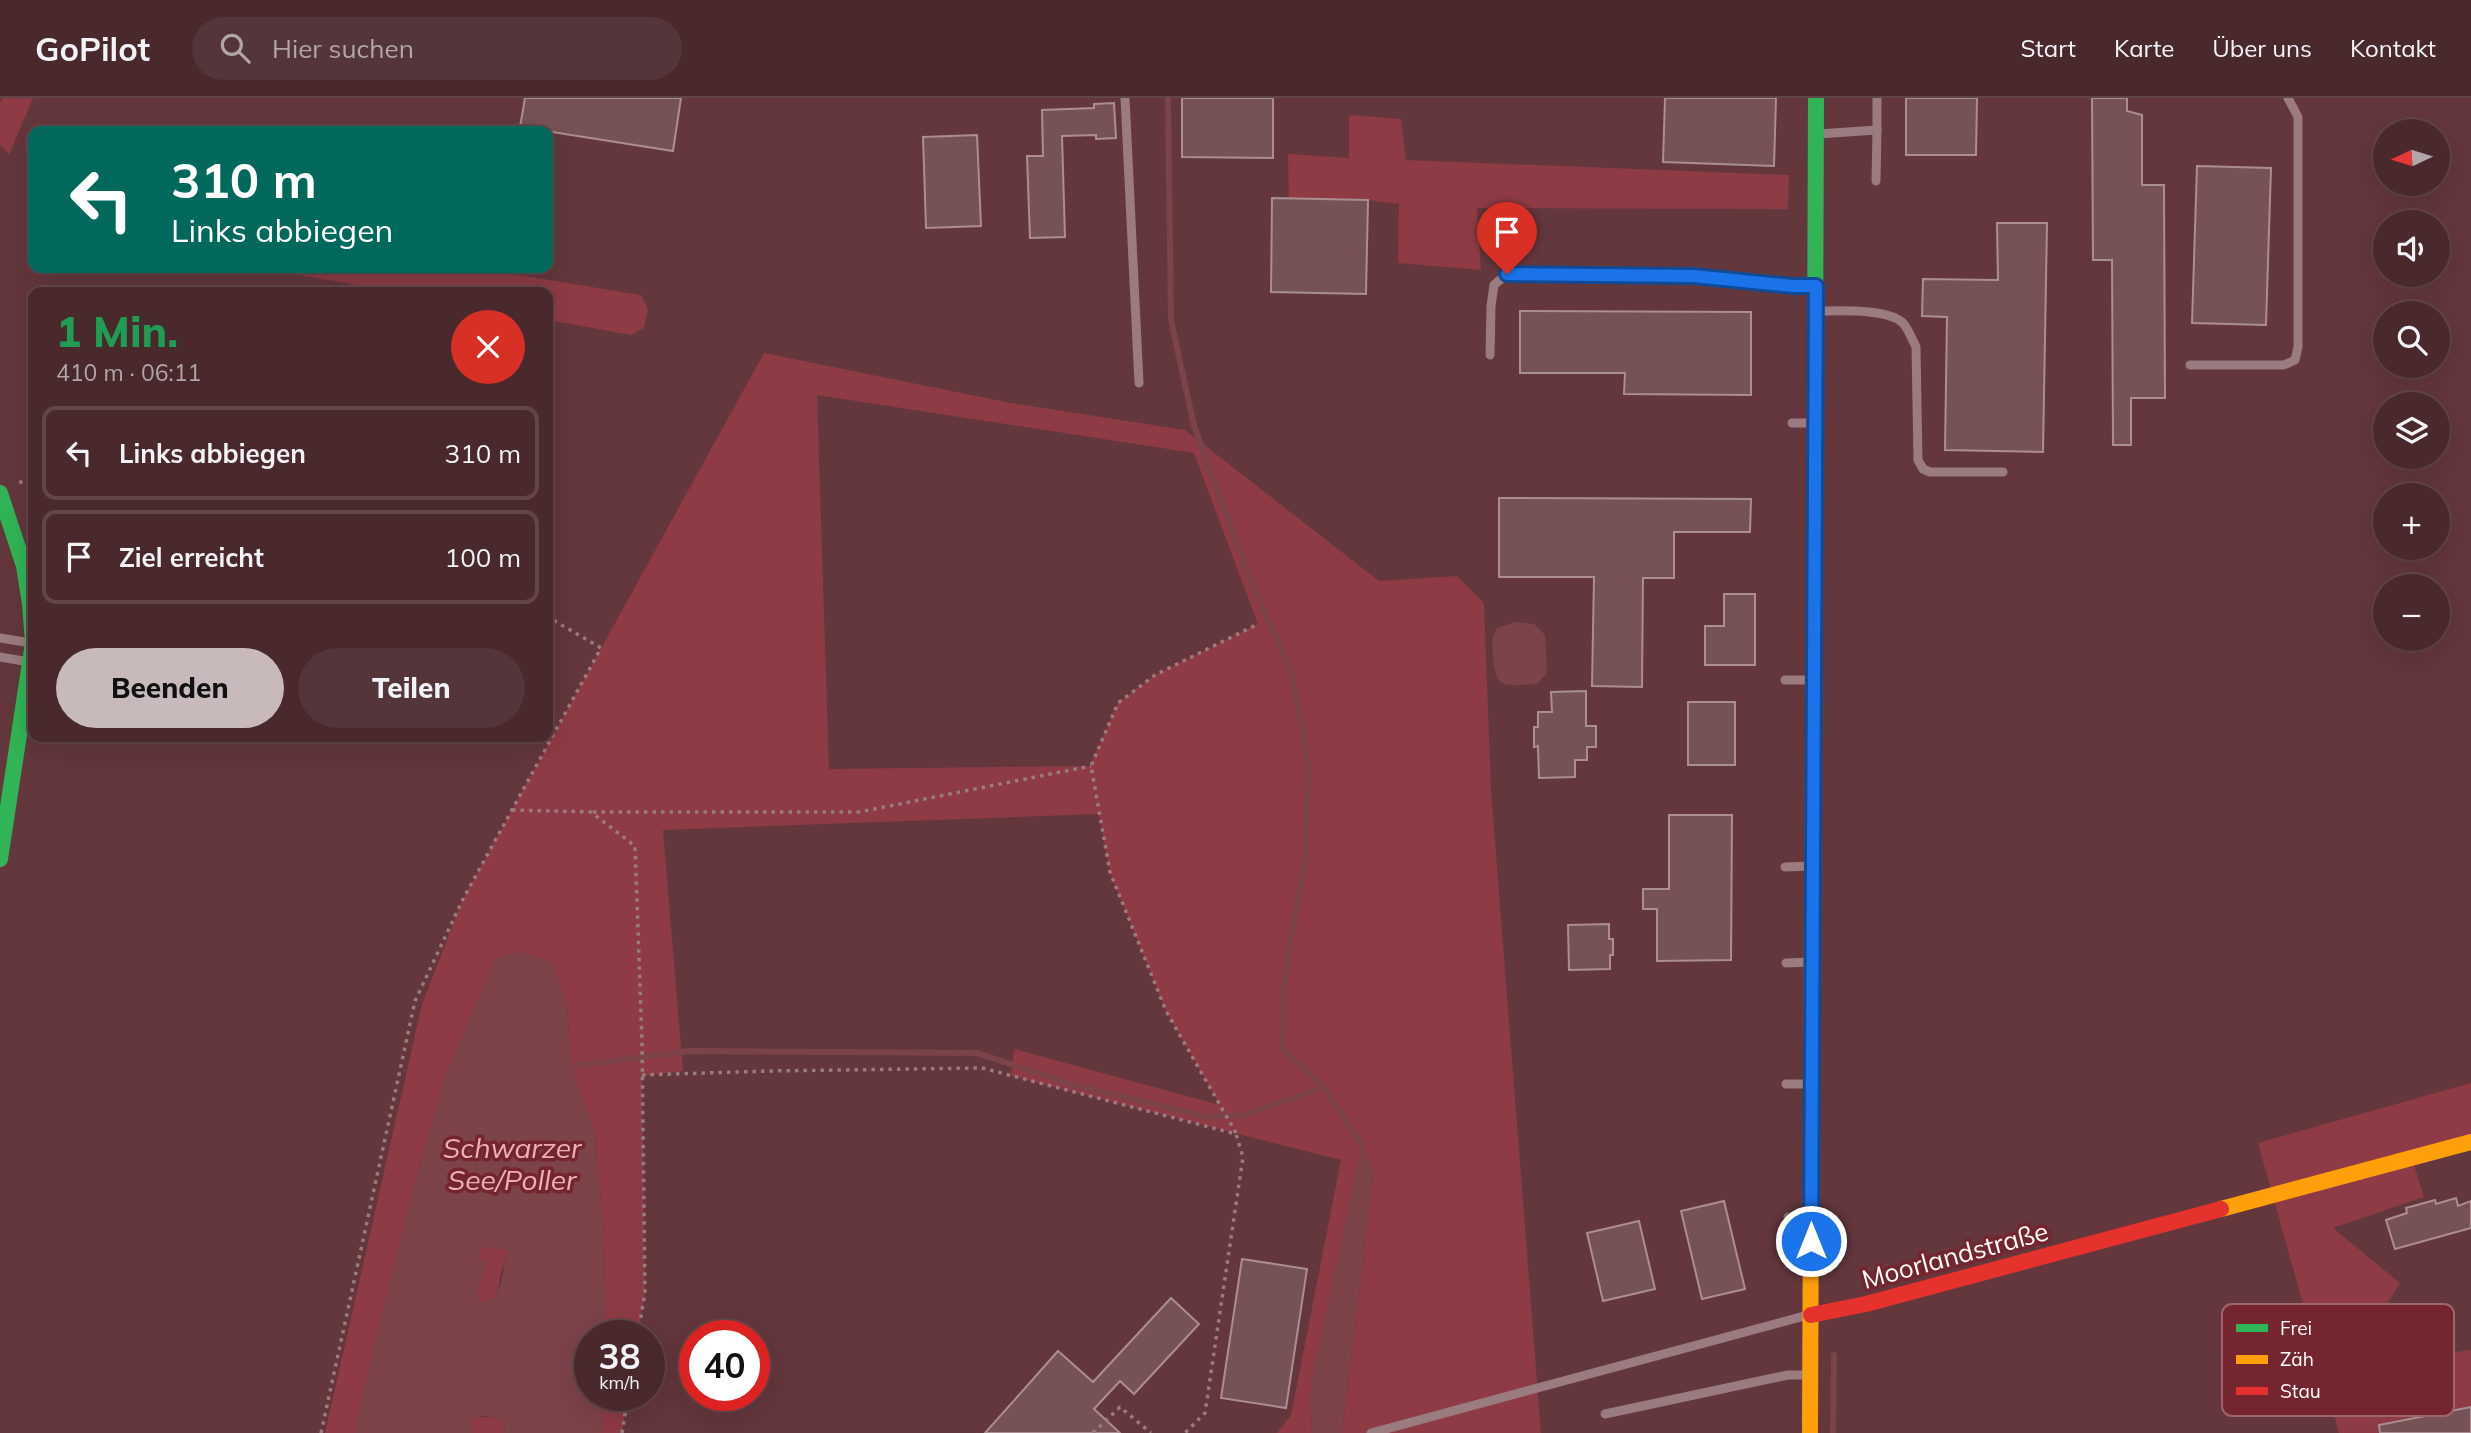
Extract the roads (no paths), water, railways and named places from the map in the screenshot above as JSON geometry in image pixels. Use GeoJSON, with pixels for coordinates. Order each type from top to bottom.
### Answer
{"type":"FeatureCollection","features":[{"type":"Feature","properties":{"kind":"street"},"geometry":{"type":"LineString","coordinates":[[1810,1433],[1816,98]]}},
{"type":"Feature","properties":{"kind":"street"},"geometry":{"type":"LineString","coordinates":[[0,493],[17,536],[28,586]]}},
{"type":"Feature","properties":{"kind":"street"},"geometry":{"type":"LineString","coordinates":[[0,859],[28,682]]}},
{"type":"Feature","properties":{"kind":"street","name":"Moorlandstraße"},"geometry":{"type":"LineString","coordinates":[[1811,1315],[1866,1304],[2471,1142]]}},
{"type":"Feature","properties":{"kind":"lane"},"geometry":{"type":"LineString","coordinates":[[1125,98],[1139,383]]}},
{"type":"Feature","properties":{"kind":"lane"},"geometry":{"type":"LineString","coordinates":[[1876,181],[1877,98]]}},
{"type":"Feature","properties":{"kind":"lane"},"geometry":{"type":"LineString","coordinates":[[2190,365],[2284,365],[2295,360],[2298,347],[2298,117],[2288,98]]}},
{"type":"Feature","properties":{"kind":"lane"},"geometry":{"type":"LineString","coordinates":[[1816,134],[1877,130]]}},
{"type":"Feature","properties":{"kind":"lane"},"geometry":{"type":"LineString","coordinates":[[1490,355],[1494,285],[1507,274],[1693,276],[1816,286]]}},
{"type":"Feature","properties":{"kind":"lane"},"geometry":{"type":"LineString","coordinates":[[1816,311],[1889,315],[1902,322],[1910,333],[1916,347],[1919,460],[1923,469],[1930,472],[2003,472]]}},
{"type":"Feature","properties":{"kind":"lane"},"geometry":{"type":"LineString","coordinates":[[1791,423],[1816,422]]}},
{"type":"Feature","properties":{"kind":"lane"},"geometry":{"type":"LineString","coordinates":[[0,638],[28,642]]}},
{"type":"Feature","properties":{"kind":"lane"},"geometry":{"type":"LineString","coordinates":[[0,657],[28,662]]}},
{"type":"Feature","properties":{"kind":"lane"},"geometry":{"type":"LineString","coordinates":[[1786,680],[1814,680]]}},
{"type":"Feature","properties":{"kind":"lane"},"geometry":{"type":"LineString","coordinates":[[1785,867],[1813,866]]}},
{"type":"Feature","properties":{"kind":"lane"},"geometry":{"type":"LineString","coordinates":[[1786,963],[1812,962]]}},
{"type":"Feature","properties":{"kind":"lane"},"geometry":{"type":"LineString","coordinates":[[1786,1084],[1812,1084]]}},
{"type":"Feature","properties":{"kind":"lane"},"geometry":{"type":"LineString","coordinates":[[1788,1217],[1811,1216]]}},
{"type":"Feature","properties":{"kind":"lane","name":"Moorlandstraße"},"geometry":{"type":"LineString","coordinates":[[1371,1433],[1811,1315]]}},
{"type":"Feature","properties":{"kind":"lane"},"geometry":{"type":"LineString","coordinates":[[1605,1414],[1762,1380],[1811,1375]]}},
{"type":"Feature","properties":{"kind":"water"},"geometry":{"type":"Polygon","coordinates":[[[1515,622],[1534,624],[1545,635],[1547,673],[1537,684],[1504,684],[1496,675],[1492,647],[1494,634],[1497,628],[1515,622]]]}},
{"type":"Feature","properties":{"kind":"water","name":"Schwarzer See/Poller"},"geometry":{"type":"Polygon","coordinates":[[[520,952],[553,962],[567,1006],[571,1066],[595,1133],[604,1237],[606,1320],[574,1320],[574,1411],[603,1411],[601,1433],[504,1433],[505,1424],[493,1417],[484,1416],[472,1420],[472,1433],[355,1433],[413,1191],[446,1075],[496,958],[520,952]],[[482,1247],[479,1258],[487,1263],[477,1293],[480,1302],[488,1301],[498,1290],[509,1251],[482,1247]]]}},
{"type":"Feature","properties":{"kind":"water"},"geometry":{"type":"Polygon","coordinates":[[[1362,1145],[1374,1170],[1342,1433],[1312,1433],[1310,1391],[1362,1145]]]}},
{"type":"Feature","properties":{"kind":"waterway"},"geometry":{"type":"LineString","coordinates":[[1168,98],[1171,320],[1194,426],[1250,578],[1290,669],[1303,727],[1308,767],[1306,860],[1284,988],[1283,1049],[1324,1087],[1362,1145]]}},
{"type":"Feature","properties":{"kind":"waterway"},"geometry":{"type":"LineString","coordinates":[[571,1066],[690,1051],[977,1053],[1071,1084],[1207,1117],[1244,1115],[1324,1087]]}},
{"type":"Feature","properties":{"kind":"waterway"},"geometry":{"type":"LineString","coordinates":[[1833,1433],[1834,1355]]}}]}
